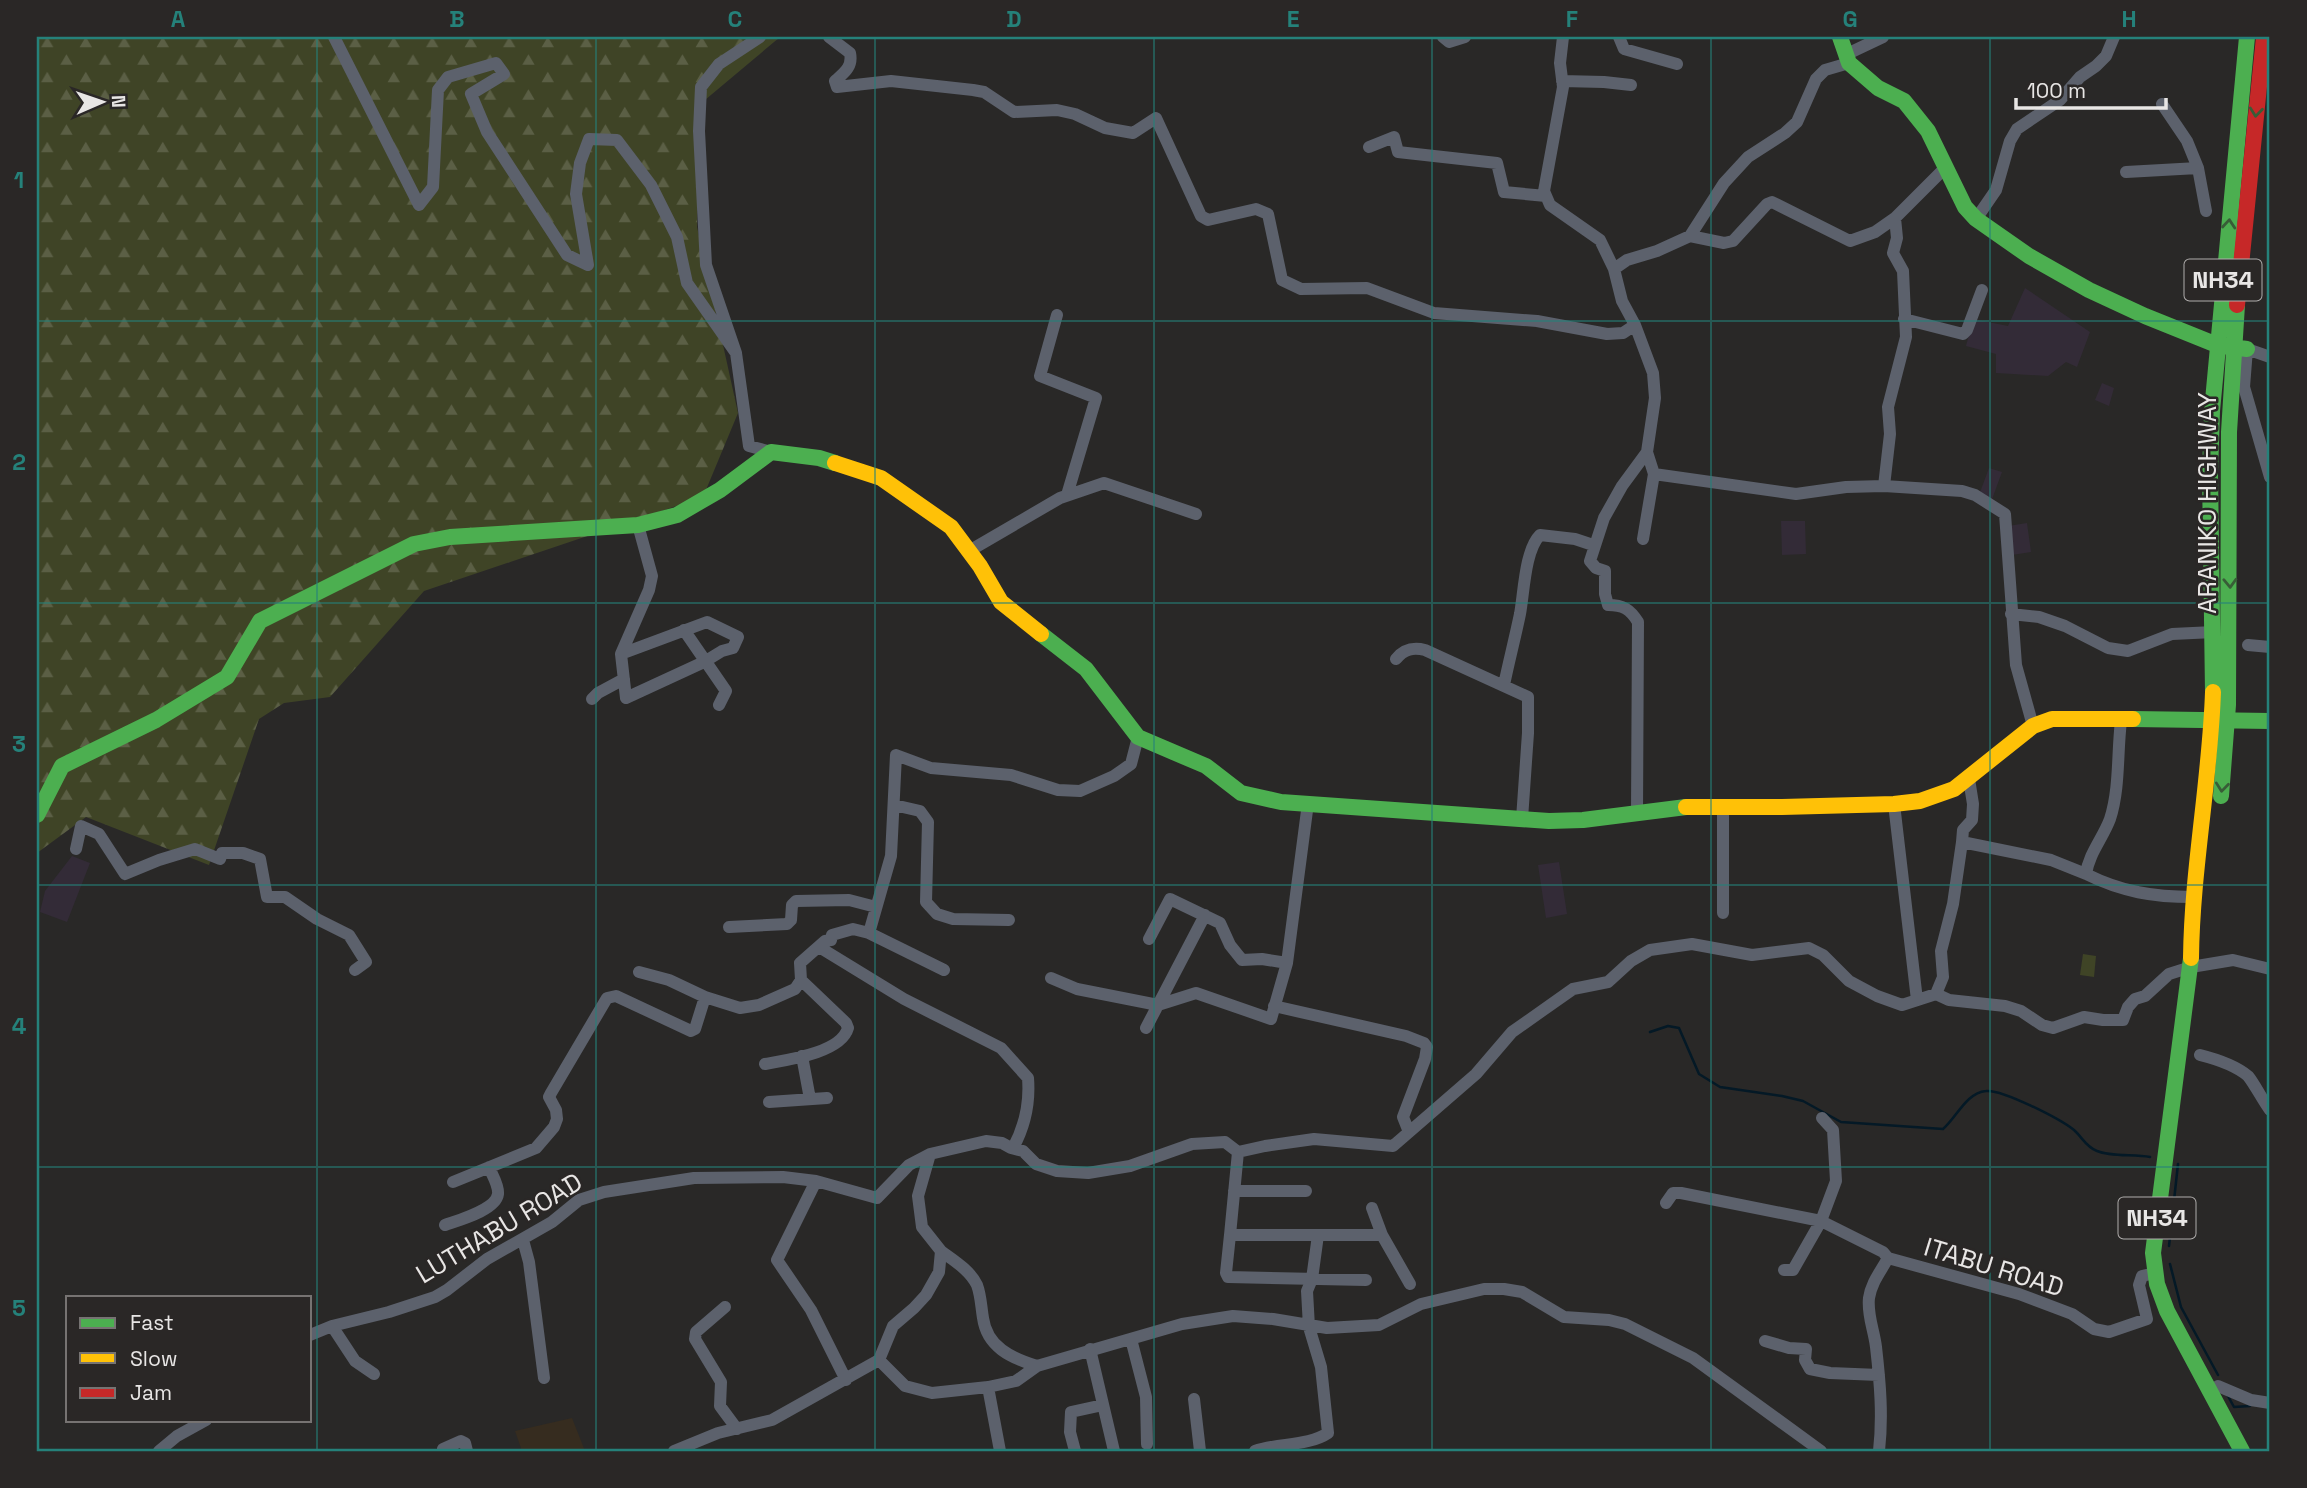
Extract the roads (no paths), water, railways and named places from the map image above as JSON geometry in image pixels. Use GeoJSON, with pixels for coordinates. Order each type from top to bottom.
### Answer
{"type":"FeatureCollection","features":[{"type":"Feature","properties":{"kind":"main road","name":"ARANIKO HIGHWAY"},"geometry":{"type":"LineString","coordinates":[[2220,808],[2229,719],[2228,512],[2247,37]]}},
{"type":"Feature","properties":{"kind":"main road","name":"ARANIKO HIGHWAY"},"geometry":{"type":"LineString","coordinates":[[2242,1451],[2167,1311],[2155,1273],[2153,1253],[2191,967],[2193,897],[2207,794],[2214,632],[2210,512],[2211,437],[2233,347],[2264,37]]}},
{"type":"Feature","properties":{"kind":"main road"},"geometry":{"type":"LineString","coordinates":[[1844,47],[1878,88],[1905,101],[1928,131],[1965,207],[1976,219],[2029,256],[2090,289],[2145,316],[2233,347]]}},
{"type":"Feature","properties":{"kind":"main road"},"geometry":{"type":"LineString","coordinates":[[37,814],[62,766],[156,720],[228,677],[260,621],[414,544],[450,537],[638,525],[677,515],[720,490],[771,452],[819,458],[881,478],[951,527],[1001,601],[1086,669],[1138,737],[1206,765],[1241,793],[1281,802],[1522,819],[1583,820],[1690,806],[1894,804],[1920,801],[1938,795],[1969,779],[2033,726],[2052,719],[2270,721]]}},
{"type":"Feature","properties":{"kind":"main road","name":"ARANIKO HIGHWAY"},"geometry":{"type":"LineString","coordinates":[[2191,967],[2200,940],[2217,830]]}},
{"type":"Feature","properties":{"kind":"street"},"geometry":{"type":"LineString","coordinates":[[334,37],[419,205],[433,187],[438,90],[448,77],[496,63],[504,74],[471,94],[487,132],[567,255],[588,265],[576,194],[580,163],[589,139],[617,140],[651,184],[677,237],[687,283],[736,353]]}},
{"type":"Feature","properties":{"kind":"street"},"geometry":{"type":"LineString","coordinates":[[760,37],[719,64],[701,87],[699,131],[706,265],[736,353],[749,446],[771,452]]}},
{"type":"Feature","properties":{"kind":"street"},"geometry":{"type":"LineString","coordinates":[[829,37],[850,53],[852,60],[849,68],[835,81],[837,87],[891,81],[973,90],[984,92],[1014,111],[1057,110],[1075,114],[1105,128],[1133,133],[1156,118],[1201,216],[1208,220],[1256,209],[1268,214],[1282,280],[1301,289],[1367,288],[1434,313],[1537,321],[1607,334],[1623,333],[1635,325]]}},
{"type":"Feature","properties":{"kind":"street"},"geometry":{"type":"LineString","coordinates":[[1443,37],[1449,42],[1465,37]]}},
{"type":"Feature","properties":{"kind":"street"},"geometry":{"type":"LineString","coordinates":[[1563,37],[1560,63],[1562,81],[1544,191],[1550,205],[1600,240],[1614,269],[1622,301],[1635,325],[1653,373],[1655,398],[1647,452],[1654,474],[1643,539]]}},
{"type":"Feature","properties":{"kind":"street"},"geometry":{"type":"LineString","coordinates":[[1619,37],[1624,49],[1677,64]]}},
{"type":"Feature","properties":{"kind":"street"},"geometry":{"type":"LineString","coordinates":[[1614,269],[1627,260],[1657,251],[1689,236],[1724,183],[1748,157],[1797,122],[1816,79],[1844,47],[1883,37]]}},
{"type":"Feature","properties":{"kind":"street"},"geometry":{"type":"LineString","coordinates":[[1976,219],[1996,190],[2010,141],[2017,129],[2060,100],[2080,77],[2096,66],[2106,56],[2114,37]]}},
{"type":"Feature","properties":{"kind":"street"},"geometry":{"type":"LineString","coordinates":[[1562,81],[1631,85]]}},
{"type":"Feature","properties":{"kind":"street"},"geometry":{"type":"LineString","coordinates":[[2162,104],[2187,141],[2198,168],[2206,211]]}},
{"type":"Feature","properties":{"kind":"street"},"geometry":{"type":"LineString","coordinates":[[1369,147],[1394,137],[1398,152],[1497,163],[1504,192],[1546,196]]}},
{"type":"Feature","properties":{"kind":"street"},"geometry":{"type":"LineString","coordinates":[[1689,236],[1724,243],[1733,241],[1767,204],[1772,202],[1850,241],[1875,233],[1895,218],[1945,168]]}},
{"type":"Feature","properties":{"kind":"street"},"geometry":{"type":"LineString","coordinates":[[2126,172],[2198,168]]}},
{"type":"Feature","properties":{"kind":"street"},"geometry":{"type":"LineString","coordinates":[[1884,486],[1890,434],[1888,407],[1906,337],[1903,271],[1894,253],[1897,237],[1895,218]]}},
{"type":"Feature","properties":{"kind":"street"},"geometry":{"type":"LineString","coordinates":[[1904,319],[1963,334],[1967,331],[1982,290]]}},
{"type":"Feature","properties":{"kind":"street"},"geometry":{"type":"LineString","coordinates":[[1057,315],[1040,376],[1096,398],[1067,495]]}},
{"type":"Feature","properties":{"kind":"street"},"geometry":{"type":"LineString","coordinates":[[2233,347],[2270,357]]}},
{"type":"Feature","properties":{"kind":"street"},"geometry":{"type":"LineString","coordinates":[[2233,347],[2270,477]]}},
{"type":"Feature","properties":{"kind":"street"},"geometry":{"type":"LineString","coordinates":[[1637,814],[1639,622],[1632,611],[1620,605],[1608,605],[1605,571],[1596,568],[1590,561],[1593,545],[1613,500],[1647,452]]}},
{"type":"Feature","properties":{"kind":"street"},"geometry":{"type":"LineString","coordinates":[[1654,474],[1796,494],[1846,486],[1962,491],[1975,495],[2006,514],[2015,665],[2033,726]]}},
{"type":"Feature","properties":{"kind":"street"},"geometry":{"type":"LineString","coordinates":[[969,551],[1067,495],[1104,483],[1196,514]]}},
{"type":"Feature","properties":{"kind":"street"},"geometry":{"type":"LineString","coordinates":[[621,654],[707,622],[738,637],[733,648],[626,698],[621,654],[649,590],[652,576],[638,525]]}},
{"type":"Feature","properties":{"kind":"street"},"geometry":{"type":"LineString","coordinates":[[1504,685],[1535,540],[1540,535],[1576,539],[1593,545]]}},
{"type":"Feature","properties":{"kind":"street"},"geometry":{"type":"LineString","coordinates":[[2011,614],[2039,617],[2065,626],[2108,648],[2129,651],[2172,634],[2214,632]]}},
{"type":"Feature","properties":{"kind":"street"},"geometry":{"type":"LineString","coordinates":[[684,630],[726,691],[719,705]]}},
{"type":"Feature","properties":{"kind":"street"},"geometry":{"type":"LineString","coordinates":[[2248,645],[2270,647]]}},
{"type":"Feature","properties":{"kind":"street"},"geometry":{"type":"LineString","coordinates":[[1396,659],[1407,649],[1425,650],[1528,697],[1522,819]]}},
{"type":"Feature","properties":{"kind":"street"},"geometry":{"type":"LineString","coordinates":[[592,699],[597,693],[624,679]]}},
{"type":"Feature","properties":{"kind":"street"},"geometry":{"type":"LineString","coordinates":[[2086,874],[2091,855],[2112,809],[2121,720]]}},
{"type":"Feature","properties":{"kind":"street"},"geometry":{"type":"LineString","coordinates":[[869,933],[891,856],[897,755],[931,768],[1001,774],[1058,790],[1080,791],[1114,776],[1131,764],[1138,737]]}},
{"type":"Feature","properties":{"kind":"street"},"geometry":{"type":"LineString","coordinates":[[1969,779],[1973,804],[1972,820],[1963,830],[1953,904],[1941,951],[1942,977],[1936,994],[1950,999],[2005,1006],[2021,1011],[2042,1025],[2053,1028],[2084,1017],[2123,1020],[2128,1007],[2135,999],[2144,996],[2169,974],[2213,961],[2233,960],[2270,969]]}},
{"type":"Feature","properties":{"kind":"street"},"geometry":{"type":"LineString","coordinates":[[1051,978],[1077,989],[1158,1005],[1196,993],[1271,1019],[1287,963],[1308,803]]}},
{"type":"Feature","properties":{"kind":"street"},"geometry":{"type":"LineString","coordinates":[[1894,804],[1917,1000]]}},
{"type":"Feature","properties":{"kind":"street"},"geometry":{"type":"LineString","coordinates":[[894,805],[920,811],[928,822],[926,902],[937,914],[953,919],[1009,920]]}},
{"type":"Feature","properties":{"kind":"street"},"geometry":{"type":"LineString","coordinates":[[1723,807],[1723,914]]}},
{"type":"Feature","properties":{"kind":"street"},"geometry":{"type":"LineString","coordinates":[[76,849],[81,826],[99,834],[125,874],[195,849],[220,859],[222,853],[243,853],[260,859],[267,897],[285,897],[317,919],[349,935],[366,962],[355,970]]}},
{"type":"Feature","properties":{"kind":"street"},"geometry":{"type":"LineString","coordinates":[[1962,842],[2051,860],[2119,888],[2159,897],[2193,897]]}},
{"type":"Feature","properties":{"kind":"street"},"geometry":{"type":"LineString","coordinates":[[1149,939],[1170,899],[1220,923],[1230,945],[1242,960],[1287,963]]}},
{"type":"Feature","properties":{"kind":"street"},"geometry":{"type":"LineString","coordinates":[[729,927],[787,924],[791,920],[792,905],[796,901],[849,900],[876,907]]}},
{"type":"Feature","properties":{"kind":"street"},"geometry":{"type":"LineString","coordinates":[[1146,1028],[1205,915]]}},
{"type":"Feature","properties":{"kind":"street"},"geometry":{"type":"LineString","coordinates":[[639,972],[669,979],[705,997],[740,1008],[759,1005],[795,989],[801,980],[800,963],[825,941],[831,940],[832,935],[853,929],[869,933],[944,970]]}},
{"type":"Feature","properties":{"kind":"street","name":"LUTHABU ROAD"},"geometry":{"type":"LineString","coordinates":[[312,1334],[435,1297],[487,1259],[552,1222],[579,1200],[604,1192],[694,1178],[783,1177],[816,1181],[877,1198],[909,1165],[930,1154],[986,1141],[1023,1150],[1036,1164],[1057,1171],[1088,1173],[1130,1166],[1192,1144],[1225,1142],[1238,1152],[1314,1139],[1393,1146],[1476,1074],[1512,1032],[1573,989],[1608,982],[1631,961],[1650,950],[1692,944],[1752,955],[1809,948],[1823,954],[1849,981],[1877,996],[1902,1004],[1936,994]]}},
{"type":"Feature","properties":{"kind":"street"},"geometry":{"type":"LineString","coordinates":[[819,947],[904,999],[1001,1048],[1028,1077],[1026,1116],[1022,1132],[1013,1148]]}},
{"type":"Feature","properties":{"kind":"street"},"geometry":{"type":"LineString","coordinates":[[765,1064],[812,1054],[846,1035],[848,1028],[801,980]]}},
{"type":"Feature","properties":{"kind":"street"},"geometry":{"type":"LineString","coordinates":[[453,1182],[536,1148],[554,1127],[556,1110],[549,1097],[607,998],[616,996],[691,1031],[695,1029],[705,997]]}},
{"type":"Feature","properties":{"kind":"street"},"geometry":{"type":"LineString","coordinates":[[1274,1006],[1406,1036],[1424,1043],[1427,1047],[1425,1059],[1403,1117],[1409,1132]]}},
{"type":"Feature","properties":{"kind":"street"},"geometry":{"type":"LineString","coordinates":[[2200,1055],[2219,1059],[2249,1077],[2270,1110]]}},
{"type":"Feature","properties":{"kind":"street"},"geometry":{"type":"LineString","coordinates":[[802,1056],[810,1099]]}},
{"type":"Feature","properties":{"kind":"street"},"geometry":{"type":"LineString","coordinates":[[769,1102],[827,1098]]}},
{"type":"Feature","properties":{"kind":"street"},"geometry":{"type":"LineString","coordinates":[[1784,1270],[1793,1270],[1821,1221],[1836,1181],[1833,1130],[1822,1118]]}},
{"type":"Feature","properties":{"kind":"street"},"geometry":{"type":"LineString","coordinates":[[1238,1152],[1226,1273],[1228,1277],[1366,1280]]}},
{"type":"Feature","properties":{"kind":"street"},"geometry":{"type":"LineString","coordinates":[[930,1154],[919,1196],[922,1227],[940,1251],[966,1270],[976,1283],[982,1301],[983,1319],[995,1345],[1011,1357],[1037,1366]]}},
{"type":"Feature","properties":{"kind":"street"},"geometry":{"type":"LineString","coordinates":[[445,1225],[495,1203],[497,1185],[489,1167]]}},
{"type":"Feature","properties":{"kind":"street"},"geometry":{"type":"LineString","coordinates":[[816,1181],[776,1261],[811,1310],[846,1380]]}},
{"type":"Feature","properties":{"kind":"street"},"geometry":{"type":"LineString","coordinates":[[1234,1191],[1306,1191]]}},
{"type":"Feature","properties":{"kind":"street"},"geometry":{"type":"LineString","coordinates":[[1666,1203],[1673,1193],[1681,1193],[1821,1221],[1883,1252],[1888,1258]]}},
{"type":"Feature","properties":{"kind":"street"},"geometry":{"type":"LineString","coordinates":[[1372,1208],[1382,1235],[1410,1284]]}},
{"type":"Feature","properties":{"kind":"street"},"geometry":{"type":"LineString","coordinates":[[1230,1235],[1382,1235]]}},
{"type":"Feature","properties":{"kind":"street"},"geometry":{"type":"LineString","coordinates":[[1255,1451],[1269,1446],[1319,1439],[1328,1433],[1321,1367],[1308,1327],[1307,1292],[1312,1279],[1318,1236]]}},
{"type":"Feature","properties":{"kind":"street"},"geometry":{"type":"LineString","coordinates":[[523,1240],[530,1262],[544,1378]]}},
{"type":"Feature","properties":{"kind":"street"},"geometry":{"type":"LineString","coordinates":[[674,1451],[718,1433],[772,1420],[879,1360],[893,1326],[926,1295],[939,1272],[940,1251]]}},
{"type":"Feature","properties":{"kind":"street","name":"ITABU ROAD"},"geometry":{"type":"LineString","coordinates":[[1879,1451],[1882,1416],[1879,1375],[1874,1334],[1868,1315],[1872,1287],[1888,1258],[2019,1294],[2060,1308],[2094,1329],[2109,1332],[2147,1319],[2138,1285],[2142,1276],[2155,1273]]}},
{"type":"Feature","properties":{"kind":"street"},"geometry":{"type":"LineString","coordinates":[[879,1360],[905,1386],[932,1393],[988,1387],[1016,1381],[1037,1366],[1182,1324],[1233,1316],[1273,1319],[1308,1327],[1379,1325],[1421,1304],[1484,1289],[1504,1289],[1522,1292],[1564,1317],[1609,1320],[1625,1324],[1693,1358],[1821,1451]]}},
{"type":"Feature","properties":{"kind":"street"},"geometry":{"type":"LineString","coordinates":[[725,1307],[696,1332],[695,1339],[721,1382],[720,1406],[737,1429]]}},
{"type":"Feature","properties":{"kind":"street"},"geometry":{"type":"LineString","coordinates":[[332,1326],[355,1361],[374,1374]]}},
{"type":"Feature","properties":{"kind":"street"},"geometry":{"type":"LineString","coordinates":[[1130,1339],[1146,1397],[1147,1444]]}},
{"type":"Feature","properties":{"kind":"street"},"geometry":{"type":"LineString","coordinates":[[1765,1341],[1789,1348],[1807,1343],[1805,1360],[1810,1369],[1830,1373],[1879,1375]]}},
{"type":"Feature","properties":{"kind":"street"},"geometry":{"type":"LineString","coordinates":[[1090,1349],[1114,1451]]}},
{"type":"Feature","properties":{"kind":"street"},"geometry":{"type":"LineString","coordinates":[[2210,1391],[2218,1386],[2251,1400],[2270,1403]]}},
{"type":"Feature","properties":{"kind":"street"},"geometry":{"type":"LineString","coordinates":[[988,1387],[1000,1451]]}},
{"type":"Feature","properties":{"kind":"street"},"geometry":{"type":"LineString","coordinates":[[1194,1399],[1200,1451]]}},
{"type":"Feature","properties":{"kind":"street"},"geometry":{"type":"LineString","coordinates":[[1075,1451],[1070,1432],[1071,1412],[1103,1405]]}},
{"type":"Feature","properties":{"kind":"street"},"geometry":{"type":"LineString","coordinates":[[159,1451],[177,1436],[202,1422]]}},
{"type":"Feature","properties":{"kind":"street"},"geometry":{"type":"LineString","coordinates":[[443,1449],[461,1441],[465,1443],[467,1451]]}},
{"type":"Feature","properties":{"kind":"waterway"},"geometry":{"type":"LineString","coordinates":[[1650,1032],[1668,1026],[1679,1028],[1699,1074],[1720,1087],[1803,1101],[1841,1122],[1943,1129],[1973,1096],[1986,1091],[2005,1095],[2057,1119],[2097,1151],[2150,1157]]}},
{"type":"Feature","properties":{"kind":"waterway"},"geometry":{"type":"LineString","coordinates":[[2169,1246],[2178,1164]]}},
{"type":"Feature","properties":{"kind":"waterway"},"geometry":{"type":"LineString","coordinates":[[2170,1264],[2181,1307],[2218,1375]]}},
{"type":"Feature","properties":{"kind":"waterway"},"geometry":{"type":"LineString","coordinates":[[2228,1396],[2234,1407],[2250,1406]]}}]}
